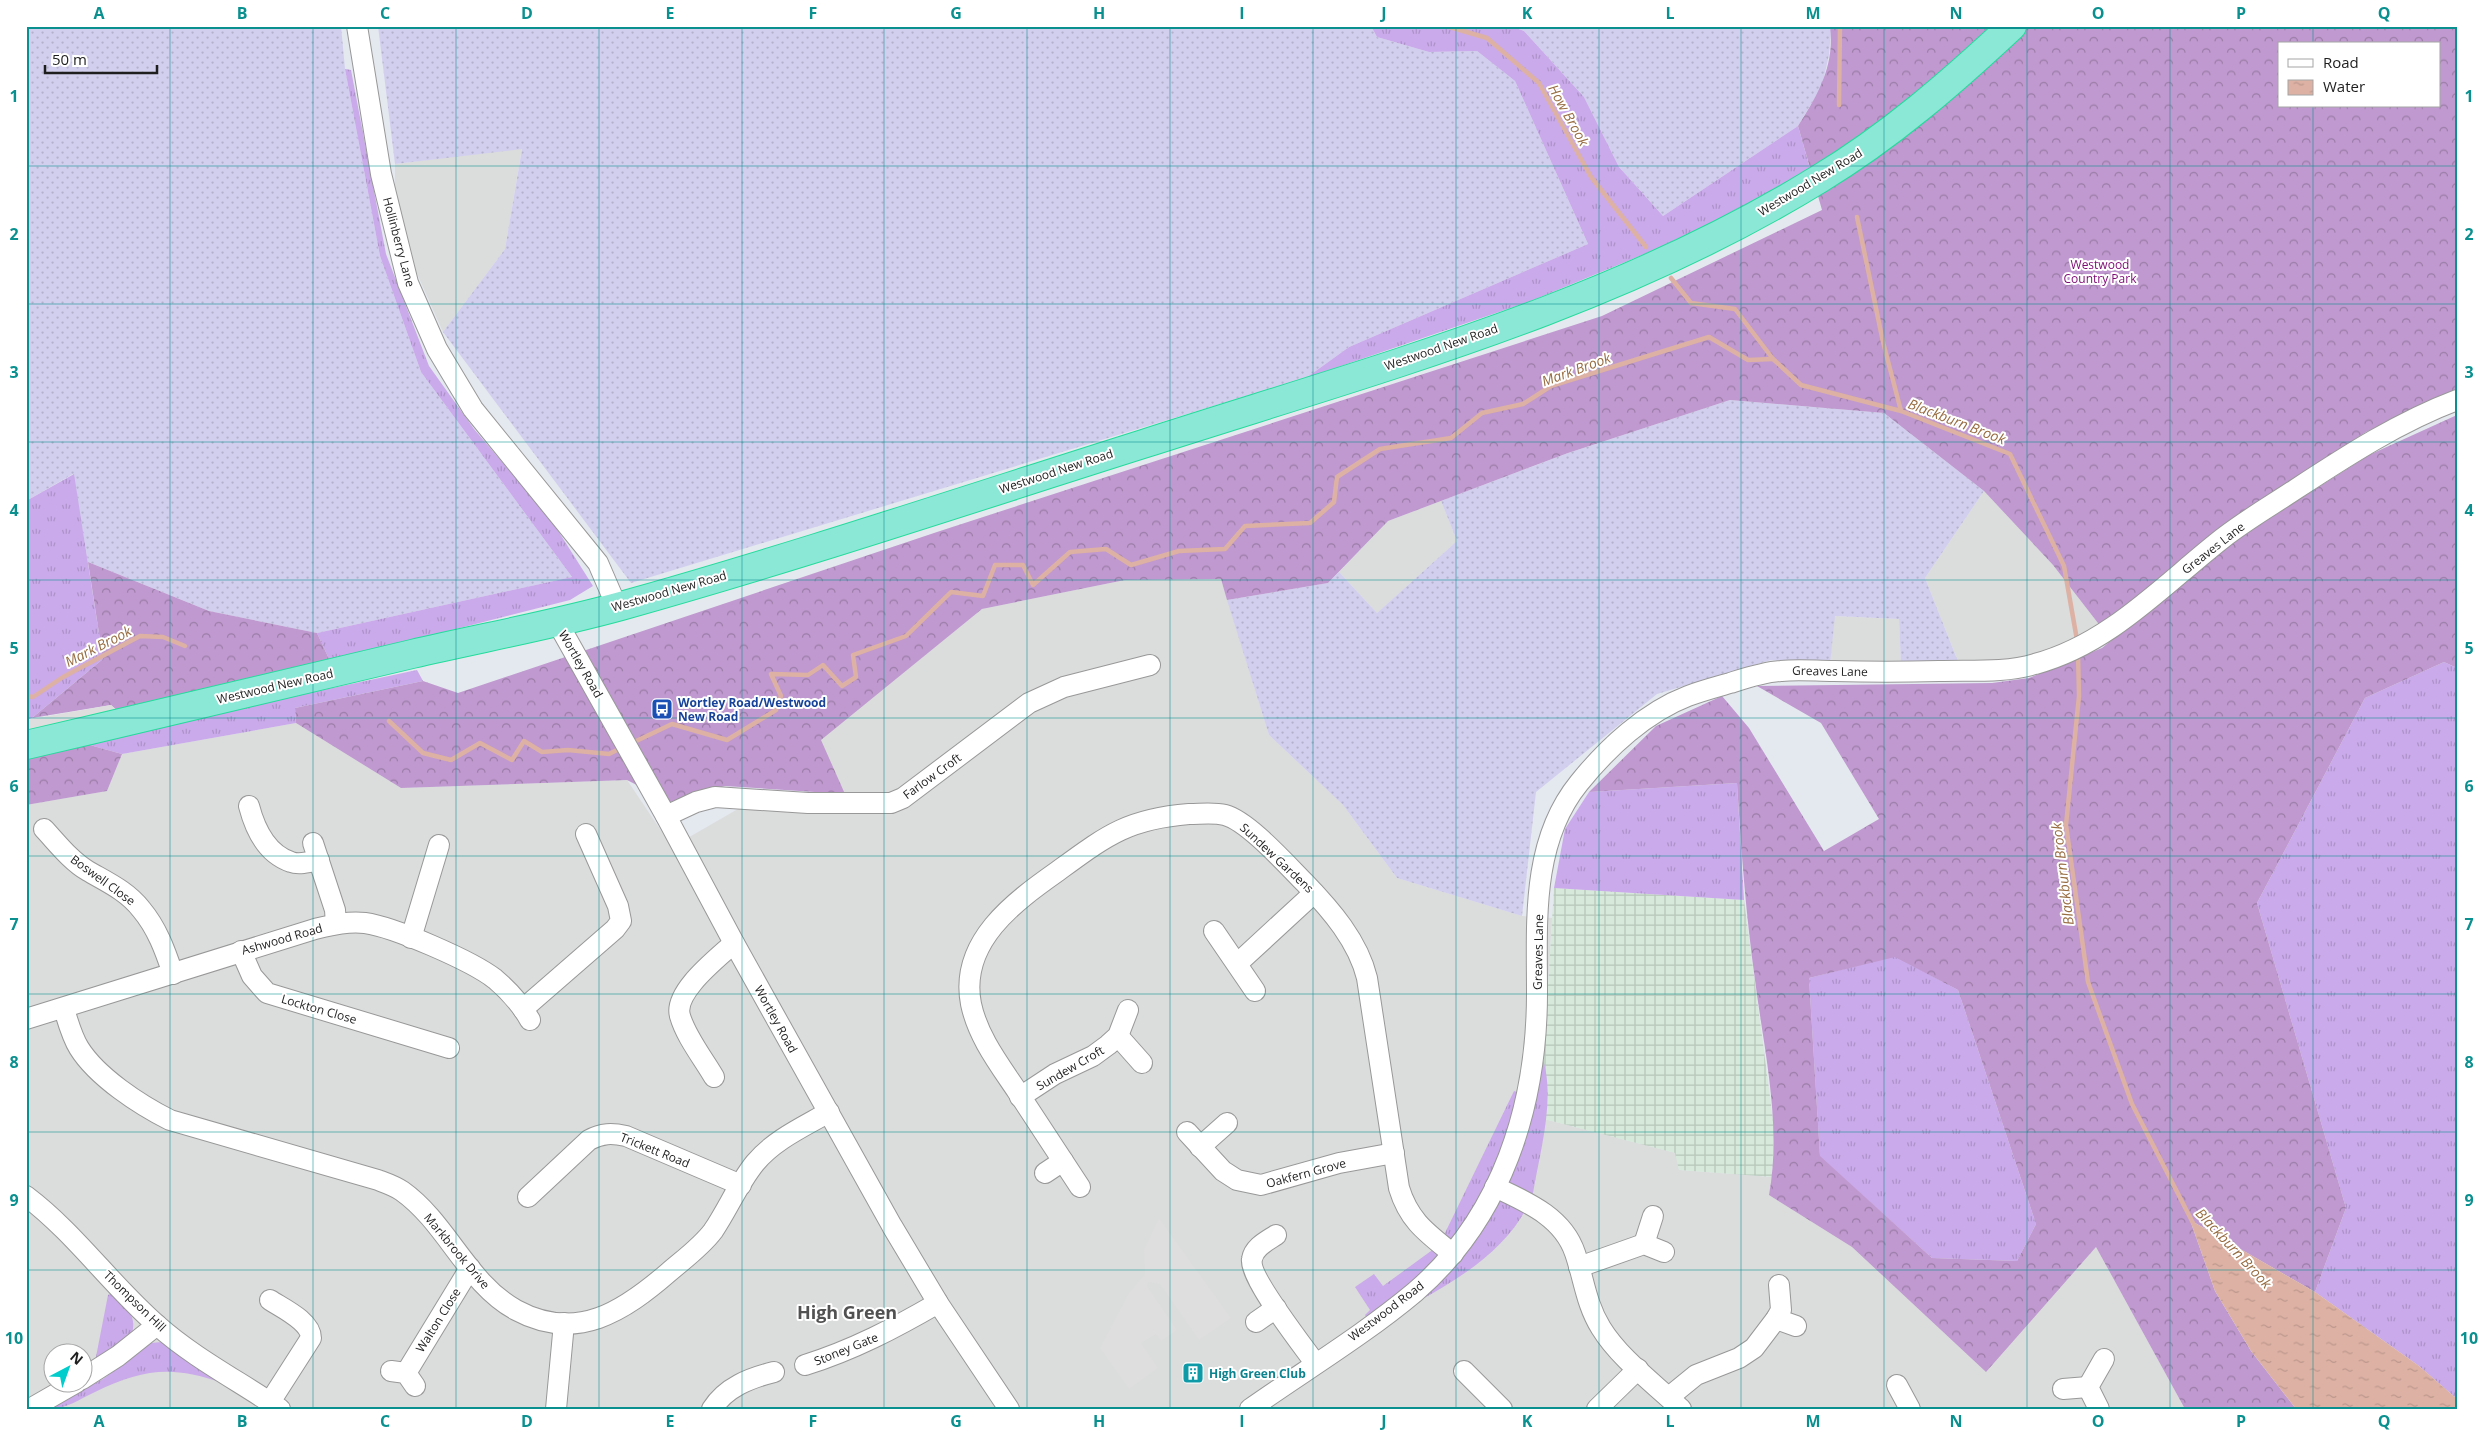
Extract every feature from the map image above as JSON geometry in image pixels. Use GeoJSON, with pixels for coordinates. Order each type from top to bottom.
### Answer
{"type":"FeatureCollection","features":[{"type":"Feature","properties":{"kind":"highway","name":"Westwood New Road"},"geometry":{"type":"LineString","coordinates":[[26,744],[617,607],[833,542],[1305,393],[1454,343],[1585,296],[1717,235],[1820,178],[1873,144],[1936,95],[2012,26]]}},
{"type":"Feature","properties":{"kind":"street","name":"Hollinberry Lane"},"geometry":{"type":"LineString","coordinates":[[357,26],[386,192],[408,283],[437,349],[473,409],[598,563],[617,607]]}},
{"type":"Feature","properties":{"kind":"street","name":"Greaves Lane"},"geometry":{"type":"LineString","coordinates":[[1495,1187],[1515,1142],[1525,1108],[1532,1070],[1536,1042],[1541,866],[1552,825],[1577,784],[1617,743],[1653,714],[1686,697],[1741,680],[1780,671],[1905,672],[2001,669],[2031,666],[2089,644],[2111,630],[2235,529],[2361,446],[2430,410],[2457,400]]}},
{"type":"Feature","properties":{"kind":"street","name":"Wortley Road"},"geometry":{"type":"LineString","coordinates":[[556,620],[892,1226],[938,1303],[1009,1409]]}},
{"type":"Feature","properties":{"kind":"street","name":"Farlow Croft"},"geometry":{"type":"LineString","coordinates":[[666,816],[696,802],[715,797],[808,803],[891,803],[903,798],[1029,703],[1064,687],[1150,665]]}},
{"type":"Feature","properties":{"kind":"street"},"geometry":{"type":"LineString","coordinates":[[249,806],[257,831],[270,848],[283,858],[292,863],[316,851],[334,910],[336,924]]}},
{"type":"Feature","properties":{"kind":"street","name":"Sundew Gardens"},"geometry":{"type":"LineString","coordinates":[[1080,1187],[990,1051],[975,1018],[970,987],[974,964],[986,934],[1000,916],[1015,902],[1113,832],[1129,825],[1178,815],[1216,813],[1232,817],[1242,823],[1314,893],[1346,931],[1363,964],[1404,1205],[1411,1217],[1453,1254]]}},
{"type":"Feature","properties":{"kind":"street","name":"Boswell Close"},"geometry":{"type":"LineString","coordinates":[[57,833],[72,859],[119,889],[140,907],[153,925],[173,974]]}},
{"type":"Feature","properties":{"kind":"street","name":"Ashwood Road"},"geometry":{"type":"LineString","coordinates":[[26,1018],[64,1009],[241,951],[336,924],[351,923],[378,926],[411,938],[476,968],[493,978],[507,990],[526,1015],[621,921],[618,906],[592,868],[586,834]]}},
{"type":"Feature","properties":{"kind":"street"},"geometry":{"type":"LineString","coordinates":[[411,938],[440,871],[439,845]]}},
{"type":"Feature","properties":{"kind":"street"},"geometry":{"type":"LineString","coordinates":[[1238,963],[1314,893]]}},
{"type":"Feature","properties":{"kind":"street"},"geometry":{"type":"LineString","coordinates":[[1214,931],[1238,963],[1255,991]]}},
{"type":"Feature","properties":{"kind":"street"},"geometry":{"type":"LineString","coordinates":[[714,1077],[685,1027],[680,1015],[679,1005],[692,984],[734,943]]}},
{"type":"Feature","properties":{"kind":"street","name":"Lockton Close"},"geometry":{"type":"LineString","coordinates":[[241,951],[252,976],[267,993],[422,1031],[449,1048]]}},
{"type":"Feature","properties":{"kind":"street","name":"Markbrook Drive"},"geometry":{"type":"LineString","coordinates":[[64,1009],[79,1048],[87,1058],[140,1104],[170,1120],[378,1180],[400,1189],[418,1204],[494,1295],[518,1311],[532,1317],[564,1323],[590,1321],[607,1317],[637,1299],[695,1250],[711,1232],[754,1164],[768,1149],[829,1112]]}},
{"type":"Feature","properties":{"kind":"street"},"geometry":{"type":"LineString","coordinates":[[1128,1010],[1118,1036],[1142,1063]]}},
{"type":"Feature","properties":{"kind":"street","name":"Sundew Croft"},"geometry":{"type":"LineString","coordinates":[[1020,1097],[1055,1074],[1093,1056],[1118,1036]]}},
{"type":"Feature","properties":{"kind":"street","name":"Oakfern Grove"},"geometry":{"type":"LineString","coordinates":[[1226,1123],[1193,1140],[1223,1171],[1237,1180],[1261,1185],[1339,1163],[1394,1153]]}},
{"type":"Feature","properties":{"kind":"street","name":"Trickett Road"},"geometry":{"type":"LineString","coordinates":[[527,1198],[589,1140],[599,1134],[626,1136],[741,1185]]}},
{"type":"Feature","properties":{"kind":"street"},"geometry":{"type":"LineString","coordinates":[[1046,1173],[1063,1161]]}},
{"type":"Feature","properties":{"kind":"street","name":"Westwood Road"},"geometry":{"type":"LineString","coordinates":[[1250,1409],[1408,1297],[1453,1254],[1479,1219],[1495,1187]]}},
{"type":"Feature","properties":{"kind":"street"},"geometry":{"type":"LineString","coordinates":[[1495,1187],[1530,1204],[1554,1221],[1570,1241],[1592,1314],[1602,1330],[1638,1369],[1675,1403],[1706,1369],[1739,1358],[1754,1348],[1776,1319],[1780,1310],[1779,1285]]}},
{"type":"Feature","properties":{"kind":"street","name":"Thompson Hill"},"geometry":{"type":"LineString","coordinates":[[26,1196],[51,1217],[157,1325],[214,1367],[275,1405]]}},
{"type":"Feature","properties":{"kind":"street"},"geometry":{"type":"LineString","coordinates":[[1644,1244],[1653,1216]]}},
{"type":"Feature","properties":{"kind":"street"},"geometry":{"type":"LineString","coordinates":[[1276,1236],[1255,1251],[1251,1265],[1254,1274],[1276,1308],[1315,1363]]}},
{"type":"Feature","properties":{"kind":"street"},"geometry":{"type":"LineString","coordinates":[[1579,1267],[1644,1244],[1664,1252]]}},
{"type":"Feature","properties":{"kind":"street","name":"Walton Close"},"geometry":{"type":"LineString","coordinates":[[404,1376],[470,1268]]}},
{"type":"Feature","properties":{"kind":"street"},"geometry":{"type":"LineString","coordinates":[[270,1300],[306,1325],[311,1333],[311,1338],[275,1405]]}},
{"type":"Feature","properties":{"kind":"street","name":"Stoney Gate"},"geometry":{"type":"LineString","coordinates":[[805,1365],[864,1343],[938,1303]]}},
{"type":"Feature","properties":{"kind":"street"},"geometry":{"type":"LineString","coordinates":[[1256,1322],[1276,1308]]}},
{"type":"Feature","properties":{"kind":"street"},"geometry":{"type":"LineString","coordinates":[[1776,1319],[1796,1326]]}},
{"type":"Feature","properties":{"kind":"street"},"geometry":{"type":"LineString","coordinates":[[556,1409],[564,1323]]}},
{"type":"Feature","properties":{"kind":"street"},"geometry":{"type":"LineString","coordinates":[[92,1373],[118,1356],[157,1325]]}},
{"type":"Feature","properties":{"kind":"street"},"geometry":{"type":"LineString","coordinates":[[2088,1387],[2104,1359]]}},
{"type":"Feature","properties":{"kind":"street"},"geometry":{"type":"LineString","coordinates":[[1597,1409],[1638,1369]]}},
{"type":"Feature","properties":{"kind":"street"},"geometry":{"type":"LineString","coordinates":[[1464,1370],[1502,1409]]}},
{"type":"Feature","properties":{"kind":"street"},"geometry":{"type":"LineString","coordinates":[[712,1409],[737,1385],[774,1372]]}},
{"type":"Feature","properties":{"kind":"street"},"geometry":{"type":"LineString","coordinates":[[2064,1389],[2088,1387]]}},
{"type":"Feature","properties":{"kind":"street"},"geometry":{"type":"LineString","coordinates":[[2088,1387],[2099,1409]]}},
{"type":"Feature","properties":{"kind":"street"},"geometry":{"type":"LineString","coordinates":[[30,1409],[60,1392]]}},
{"type":"Feature","properties":{"kind":"shaded area"},"geometry":{"type":"Polygon","coordinates":[[[26,26],[341,26],[345,69],[380,256],[421,372],[572,577],[317,633],[209,611],[88,562],[73,474],[26,501],[26,26]]]}},
{"type":"Feature","properties":{"kind":"shaded area"},"geometry":{"type":"Polygon","coordinates":[[[378,26],[1371,26],[1377,37],[1429,52],[1477,51],[1515,81],[1588,244],[1349,347],[1306,378],[631,583],[443,332],[505,249],[522,149],[395,164],[378,26]]]}},
{"type":"Feature","properties":{"kind":"shaded area"},"geometry":{"type":"Polygon","coordinates":[[[1512,26],[1830,26],[1831,31],[1829,55],[1822,86],[1798,126],[1663,216],[1619,167],[1584,97],[1524,31],[1512,26]]]}},
{"type":"Feature","properties":{"kind":"shaded area"},"geometry":{"type":"Polygon","coordinates":[[[522,148],[505,249],[443,332],[407,251],[395,210],[395,164],[522,148]]]}},
{"type":"Feature","properties":{"kind":"shaded area"},"geometry":{"type":"Polygon","coordinates":[[[1730,400],[1884,413],[1984,491],[1925,578],[1959,664],[1901,665],[1899,619],[1835,616],[1830,664],[1771,660],[1657,694],[1536,792],[1522,916],[1397,878],[1343,805],[1269,735],[1227,600],[1328,583],[1339,572],[1377,613],[1457,541],[1441,501],[1568,453],[1730,400]]]}},
{"type":"Feature","properties":{"kind":"shaded area"},"geometry":{"type":"Polygon","coordinates":[[[1984,491],[2053,565],[2101,627],[2026,660],[1959,664],[1925,578],[1984,491]]]}},
{"type":"Feature","properties":{"kind":"shaded area"},"geometry":{"type":"Polygon","coordinates":[[[1441,501],[1457,541],[1377,613],[1339,572],[1388,521],[1441,501]]]}},
{"type":"Feature","properties":{"kind":"shaded area"},"geometry":{"type":"Polygon","coordinates":[[[1221,579],[1269,735],[1343,805],[1397,878],[1522,916],[1552,918],[1540,1118],[1676,1153],[1679,1170],[1772,1177],[1769,1195],[1852,1247],[1985,1371],[2096,1247],[2185,1409],[26,1409],[26,805],[107,791],[122,754],[296,723],[401,788],[627,780],[672,847],[738,809],[853,812],[820,740],[982,609],[1125,580],[1221,579]]]}},
{"type":"Feature","properties":{"kind":"shaded area"},"geometry":{"type":"Polygon","coordinates":[[[1833,616],[1899,619],[1901,665],[1830,664],[1833,616]]]}},
{"type":"Feature","properties":{"kind":"shaded area"},"geometry":{"type":"Polygon","coordinates":[[[111,705],[120,713],[26,734],[26,720],[111,705]]]}},
{"type":"Feature","properties":{"kind":"shaded area"},"geometry":{"type":"Polygon","coordinates":[[[1554,888],[1744,900],[1774,1127],[1772,1177],[1679,1170],[1675,1153],[1540,1118],[1554,888]]]}},
{"type":"Feature","properties":{"kind":"shaded area"},"geometry":{"type":"Polygon","coordinates":[[[1159,1218],[1231,1318],[1199,1340],[1160,1284],[1148,1282],[1147,1286],[1177,1330],[1161,1341],[1156,1334],[1141,1343],[1158,1368],[1129,1389],[1100,1348],[1129,1293],[1145,1274],[1144,1250],[1159,1218]]]}},
{"type":"Feature","properties":{"kind":"green space"},"geometry":{"type":"Polygon","coordinates":[[[1371,26],[1511,26],[1524,31],[1584,97],[1619,167],[1663,216],[1798,126],[1811,172],[1681,239],[1531,301],[1306,378],[1349,347],[1588,244],[1515,81],[1477,51],[1429,52],[1377,37],[1371,26]]]}},
{"type":"Feature","properties":{"kind":"green space","name":"Westwood Country Park"},"geometry":{"type":"Polygon","coordinates":[[[1830,26],[2457,26],[2457,390],[2366,432],[2228,523],[2101,627],[2053,565],[1984,491],[1884,413],[1730,400],[1568,453],[1388,521],[1328,583],[1227,600],[1221,579],[1125,580],[982,609],[821,740],[845,794],[725,786],[670,802],[627,780],[401,788],[296,723],[295,708],[423,681],[458,693],[937,532],[1602,316],[1822,210],[1798,126],[1818,91],[1830,54],[1830,26]]]}},
{"type":"Feature","properties":{"kind":"green space"},"geometry":{"type":"Polygon","coordinates":[[[345,69],[351,70],[386,254],[429,366],[474,429],[550,518],[593,586],[570,600],[330,661],[317,633],[572,577],[421,372],[380,256],[345,69]]]}},
{"type":"Feature","properties":{"kind":"green space"},"geometry":{"type":"Polygon","coordinates":[[[2457,415],[2457,668],[2444,662],[2365,698],[2257,903],[2346,1208],[2315,1292],[2190,1220],[2215,1291],[2251,1351],[2296,1409],[2185,1409],[2096,1247],[1986,1372],[1852,1247],[1769,1195],[1774,1141],[1773,1114],[1749,931],[1737,783],[1589,792],[1656,726],[1722,696],[1749,728],[1824,851],[1879,819],[1821,723],[1757,686],[1992,683],[2029,678],[2102,648],[2234,541],[2369,455],[2457,415]],[[1895,957],[1809,978],[1820,1156],[1932,1258],[2017,1261],[2036,1224],[1958,990],[1895,957]]]}},
{"type":"Feature","properties":{"kind":"green space"},"geometry":{"type":"Polygon","coordinates":[[[74,474],[103,659],[32,718],[26,720],[26,501],[74,474]]]}},
{"type":"Feature","properties":{"kind":"green space"},"geometry":{"type":"Polygon","coordinates":[[[88,562],[209,611],[317,633],[330,661],[120,713],[111,705],[32,718],[103,659],[88,562]]]}},
{"type":"Feature","properties":{"kind":"green space"},"geometry":{"type":"Polygon","coordinates":[[[2444,662],[2457,668],[2457,1399],[2419,1366],[2315,1292],[2346,1208],[2257,903],[2365,698],[2444,662]]]}},
{"type":"Feature","properties":{"kind":"green space"},"geometry":{"type":"Polygon","coordinates":[[[417,670],[423,681],[295,708],[296,723],[122,754],[79,742],[417,670]]]}},
{"type":"Feature","properties":{"kind":"green space"},"geometry":{"type":"Polygon","coordinates":[[[79,742],[122,754],[107,791],[26,805],[26,755],[79,742]]]}},
{"type":"Feature","properties":{"kind":"green space"},"geometry":{"type":"Polygon","coordinates":[[[1737,783],[1744,900],[1554,888],[1565,829],[1589,792],[1737,783]]]}},
{"type":"Feature","properties":{"kind":"green space"},"geometry":{"type":"Polygon","coordinates":[[[1895,956],[1958,990],[2036,1224],[2017,1261],[1932,1258],[1820,1157],[1809,978],[1895,956]]]}},
{"type":"Feature","properties":{"kind":"green space"},"geometry":{"type":"Polygon","coordinates":[[[1541,1054],[1546,1070],[1546,1123],[1533,1193],[1525,1211],[1514,1228],[1486,1257],[1452,1282],[1417,1302],[1468,1251],[1494,1209],[1529,1129],[1538,1087],[1541,1054]]]}},
{"type":"Feature","properties":{"kind":"green space"},"geometry":{"type":"Polygon","coordinates":[[[1514,1091],[1520,1093],[1507,1139],[1487,1185],[1462,1227],[1425,1272],[1368,1320],[1365,1315],[1370,1310],[1355,1287],[1374,1274],[1383,1286],[1431,1251],[1445,1233],[1514,1091]]]}},
{"type":"Feature","properties":{"kind":"green space"},"geometry":{"type":"Polygon","coordinates":[[[112,1293],[131,1315],[133,1321],[132,1333],[95,1362],[108,1295],[112,1293]]]}},
{"type":"Feature","properties":{"kind":"green space"},"geometry":{"type":"Polygon","coordinates":[[[162,1342],[222,1383],[204,1377],[172,1372],[143,1374],[112,1384],[67,1405],[49,1409],[80,1392],[92,1392],[92,1385],[151,1343],[162,1342]]]}},
{"type":"Feature","properties":{"kind":"water"},"geometry":{"type":"Polygon","coordinates":[[[2190,1220],[2315,1292],[2419,1366],[2457,1399],[2457,1409],[2296,1409],[2251,1351],[2215,1291],[2190,1220]]]}},
{"type":"Feature","properties":{"kind":"waterway","name":"How Brook"},"geometry":{"type":"LineString","coordinates":[[1446,26],[1487,38],[1539,83],[1591,177],[1646,247]]}},
{"type":"Feature","properties":{"kind":"waterway"},"geometry":{"type":"LineString","coordinates":[[1839,105],[1840,26]]}},
{"type":"Feature","properties":{"kind":"waterway"},"geometry":{"type":"LineString","coordinates":[[1857,217],[1883,342],[1901,411]]}},
{"type":"Feature","properties":{"kind":"waterway","name":"Blackburn Brook"},"geometry":{"type":"LineString","coordinates":[[1671,278],[1691,303],[1735,309],[1773,359],[1801,385],[1901,411],[2010,454],[2064,566],[2077,640]]}},
{"type":"Feature","properties":{"kind":"waterway","name":"Mark Brook"},"geometry":{"type":"LineString","coordinates":[[632,743],[672,724],[727,740],[776,710],[781,696],[771,674],[808,675],[823,665],[842,686],[856,677],[853,655],[906,636],[951,592],[983,596],[995,565],[1023,565],[1033,585],[1070,552],[1106,549],[1131,565],[1179,551],[1225,549],[1245,526],[1310,523],[1334,502],[1337,477],[1380,449],[1451,438],[1482,413],[1523,404],[1551,386],[1709,337],[1748,360],[1773,359]]}},
{"type":"Feature","properties":{"kind":"waterway","name":"Mark Brook"},"geometry":{"type":"LineString","coordinates":[[26,696],[33,697],[63,677],[140,636],[163,637],[185,646]]}},
{"type":"Feature","properties":{"kind":"waterway","name":"Blackburn Brook"},"geometry":{"type":"LineString","coordinates":[[2078,653],[2079,696],[2066,825],[2088,982],[2132,1104],[2193,1223]]}},
{"type":"Feature","properties":{"kind":"waterway","name":"Mark Brook"},"geometry":{"type":"LineString","coordinates":[[389,721],[423,753],[451,760],[480,743],[512,760],[524,741],[542,752],[568,750],[609,754],[623,747]]}},
{"type":"Feature","properties":{"kind":"place","name":"Wortley Road/Westwood New Road"},"geometry":{"type":"Point","coordinates":[662,709]}},
{"type":"Feature","properties":{"kind":"place","name":"High Green Club"},"geometry":{"type":"Point","coordinates":[1193,1373]}},
{"type":"Feature","properties":{"kind":"district","name":"High Green"},"geometry":{"type":"Point","coordinates":[847,1312]}}]}
